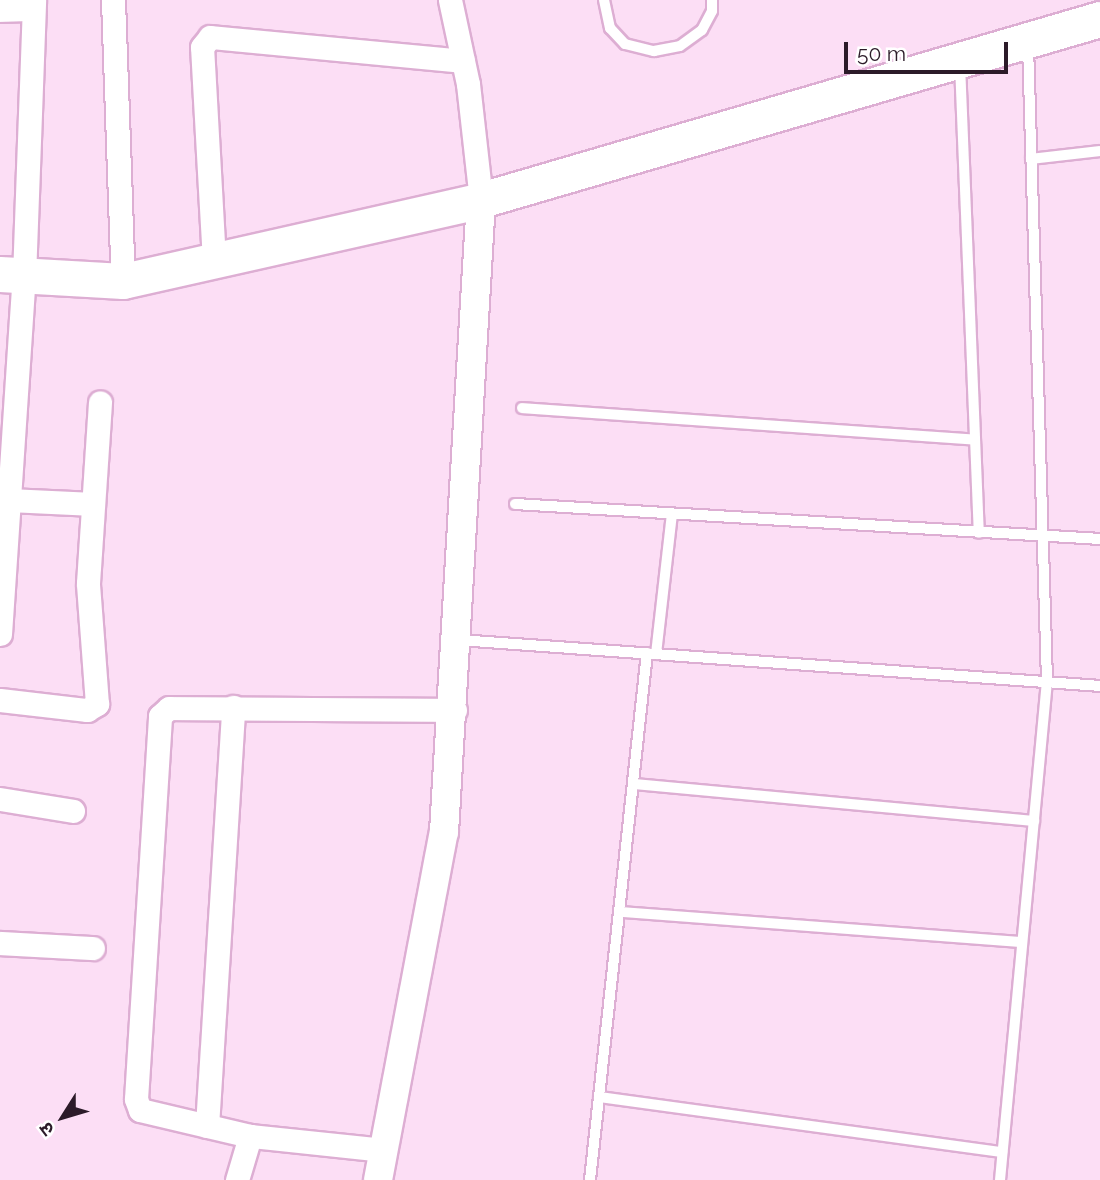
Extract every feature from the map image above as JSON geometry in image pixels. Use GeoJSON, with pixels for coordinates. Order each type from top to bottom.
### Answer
{"type":"FeatureCollection","features":[{"type":"Feature","properties":{"kind":"main road"},"geometry":{"type":"LineString","coordinates":[[12,275],[123,281],[481,200],[1100,19]]}},
{"type":"Feature","properties":{"kind":"street"},"geometry":{"type":"LineString","coordinates":[[113,0],[123,281]]}},
{"type":"Feature","properties":{"kind":"street"},"geometry":{"type":"LineString","coordinates":[[378,1180],[444,832],[455,710],[481,200],[463,61],[450,0]]}},
{"type":"Feature","properties":{"kind":"street"},"geometry":{"type":"LineString","coordinates":[[0,10],[33,5],[12,275],[9,500],[0,634]]}},
{"type":"Feature","properties":{"kind":"street"},"geometry":{"type":"LineString","coordinates":[[214,261],[202,47],[210,37],[463,61]]}},
{"type":"Feature","properties":{"kind":"street"},"geometry":{"type":"LineString","coordinates":[[0,700],[87,710],[97,704],[88,607],[100,402]]}},
{"type":"Feature","properties":{"kind":"street"},"geometry":{"type":"LineString","coordinates":[[9,500],[93,504]]}},
{"type":"Feature","properties":{"kind":"street"},"geometry":{"type":"LineString","coordinates":[[207,1126],[233,707]]}},
{"type":"Feature","properties":{"kind":"street"},"geometry":{"type":"LineString","coordinates":[[384,1150],[250,1136],[140,1110],[138,1072],[160,716],[169,708],[455,710]]}},
{"type":"Feature","properties":{"kind":"street"},"geometry":{"type":"LineString","coordinates":[[0,799],[73,811]]}},
{"type":"Feature","properties":{"kind":"street"},"geometry":{"type":"LineString","coordinates":[[0,943],[93,948]]}},
{"type":"Feature","properties":{"kind":"street"},"geometry":{"type":"LineString","coordinates":[[237,1180],[250,1136]]}},
{"type":"Feature","properties":{"kind":"lane"},"geometry":{"type":"LineString","coordinates":[[604,0],[610,28],[625,44],[653,51],[680,46],[702,30],[712,11],[712,0]]}},
{"type":"Feature","properties":{"kind":"lane"},"geometry":{"type":"LineString","coordinates":[[1000,1180],[1047,681],[1028,41]]}},
{"type":"Feature","properties":{"kind":"lane"},"geometry":{"type":"LineString","coordinates":[[960,62],[979,533]]}},
{"type":"Feature","properties":{"kind":"lane"},"geometry":{"type":"LineString","coordinates":[[1031,159],[1100,151]]}},
{"type":"Feature","properties":{"kind":"lane"},"geometry":{"type":"LineString","coordinates":[[522,408],[975,440]]}},
{"type":"Feature","properties":{"kind":"lane"},"geometry":{"type":"LineString","coordinates":[[515,504],[1100,539]]}},
{"type":"Feature","properties":{"kind":"lane"},"geometry":{"type":"LineString","coordinates":[[590,1180],[622,912],[634,784],[672,514]]}},
{"type":"Feature","properties":{"kind":"lane"},"geometry":{"type":"LineString","coordinates":[[459,640],[1100,686]]}},
{"type":"Feature","properties":{"kind":"lane"},"geometry":{"type":"LineString","coordinates":[[634,784],[1034,821]]}},
{"type":"Feature","properties":{"kind":"lane"},"geometry":{"type":"LineString","coordinates":[[622,912],[1022,942]]}},
{"type":"Feature","properties":{"kind":"lane"},"geometry":{"type":"LineString","coordinates":[[599,1097],[1002,1153]]}}]}
